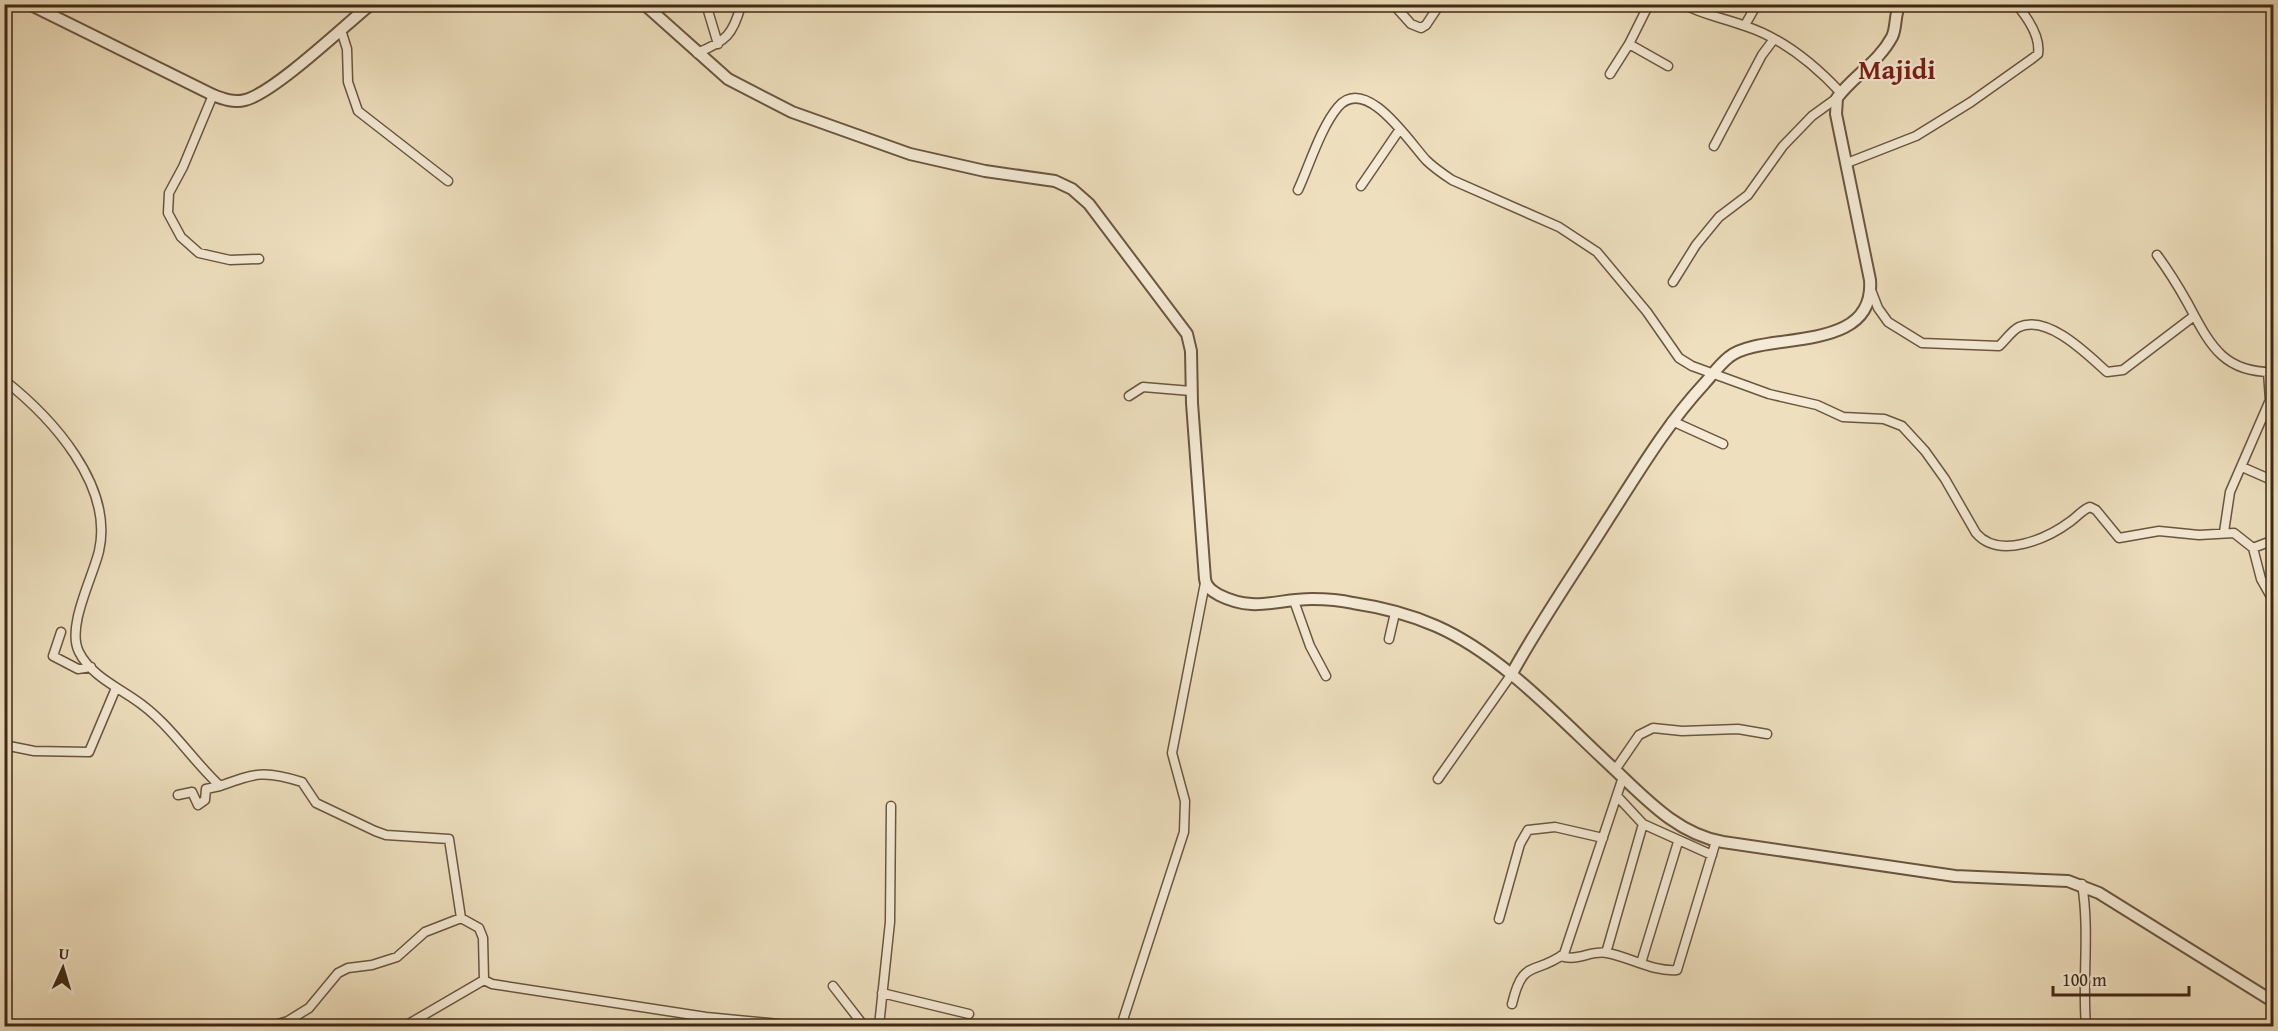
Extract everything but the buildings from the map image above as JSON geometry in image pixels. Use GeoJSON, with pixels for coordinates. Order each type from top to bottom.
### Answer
{"type":"FeatureCollection","features":[{"type":"Feature","properties":{"kind":"street"},"geometry":{"type":"LineString","coordinates":[[29,4],[213,95],[240,101],[254,97],[371,4]]}},
{"type":"Feature","properties":{"kind":"street"},"geometry":{"type":"LineString","coordinates":[[644,4],[728,79],[801,115],[872,142],[974,169],[1055,181],[1072,189],[1101,218],[1183,328],[1191,351],[1191,391],[1205,583],[1172,753],[1184,794],[1184,832],[1121,1026]]}},
{"type":"Feature","properties":{"kind":"street"},"geometry":{"type":"LineString","coordinates":[[706,4],[718,44]]}},
{"type":"Feature","properties":{"kind":"street"},"geometry":{"type":"LineString","coordinates":[[697,53],[718,44],[732,32],[741,4]]}},
{"type":"Feature","properties":{"kind":"street"},"geometry":{"type":"LineString","coordinates":[[1393,4],[1411,24],[1421,28],[1426,25],[1440,4]]}},
{"type":"Feature","properties":{"kind":"street"},"geometry":{"type":"LineString","coordinates":[[1610,74],[1629,44],[1649,4]]}},
{"type":"Feature","properties":{"kind":"street"},"geometry":{"type":"LineString","coordinates":[[1683,4],[1709,16],[1745,25],[1774,39],[1810,64],[1839,96]]}},
{"type":"Feature","properties":{"kind":"street"},"geometry":{"type":"LineString","coordinates":[[1745,25],[1757,4]]}},
{"type":"Feature","properties":{"kind":"street"},"geometry":{"type":"LineString","coordinates":[[1847,164],[1916,136],[1971,102],[2034,58],[2038,54],[2037,40],[2025,15],[2016,4]]}},
{"type":"Feature","properties":{"kind":"street"},"geometry":{"type":"LineString","coordinates":[[1673,282],[1696,245],[1719,217],[1748,195],[1783,146],[1812,116],[1839,96],[1869,68],[1893,35],[1898,8]]}},
{"type":"Feature","properties":{"kind":"street"},"geometry":{"type":"LineString","coordinates":[[341,30],[346,49],[348,82],[358,111],[448,181]]}},
{"type":"Feature","properties":{"kind":"street"},"geometry":{"type":"LineString","coordinates":[[1714,146],[1762,55],[1774,39]]}},
{"type":"Feature","properties":{"kind":"street"},"geometry":{"type":"LineString","coordinates":[[1629,44],[1668,66]]}},
{"type":"Feature","properties":{"kind":"street"},"geometry":{"type":"LineString","coordinates":[[213,95],[183,167],[169,194],[168,213],[181,237],[199,253],[230,260],[260,259]]}},
{"type":"Feature","properties":{"kind":"street"},"geometry":{"type":"LineString","coordinates":[[1839,96],[1836,114],[1871,290],[1878,308],[1888,322],[1922,343],[1999,346],[2018,328],[2035,325],[2059,334],[2107,372],[2113,373],[2123,370],[2194,316]]}},
{"type":"Feature","properties":{"kind":"street"},"geometry":{"type":"LineString","coordinates":[[1298,190],[1334,114],[1343,102],[1370,101],[1400,129],[1425,159],[1452,180],[1559,227],[1597,252],[1641,305],[1679,358],[1712,375],[1740,382],[1769,394],[1817,405],[1843,417],[1884,419],[1902,426],[1925,451],[1945,479],[1982,540],[1992,545],[2015,546],[2070,522],[2090,507],[2096,510],[2119,538],[2159,531],[2199,535],[2224,532],[2239,536],[2253,548],[2261,579],[2274,602]]}},
{"type":"Feature","properties":{"kind":"street"},"geometry":{"type":"LineString","coordinates":[[1361,186],[1400,129]]}},
{"type":"Feature","properties":{"kind":"street"},"geometry":{"type":"LineString","coordinates":[[2157,255],[2205,336],[2223,358],[2236,366],[2271,372],[2270,400],[2230,492],[2224,532]]}},
{"type":"Feature","properties":{"kind":"street"},"geometry":{"type":"LineString","coordinates":[[1438,779],[1511,675],[1551,608],[1672,421],[1712,375],[1729,357],[1744,350],[1810,339],[1845,326],[1863,311],[1871,290]]}},
{"type":"Feature","properties":{"kind":"street"},"geometry":{"type":"LineString","coordinates":[[4,380],[54,424],[93,491],[100,519],[99,549],[82,603],[75,635],[78,651],[91,667],[155,715],[220,786]]}},
{"type":"Feature","properties":{"kind":"street"},"geometry":{"type":"LineString","coordinates":[[1129,396],[1143,387],[1191,391]]}},
{"type":"Feature","properties":{"kind":"street"},"geometry":{"type":"LineString","coordinates":[[1672,421],[1723,444]]}},
{"type":"Feature","properties":{"kind":"street"},"geometry":{"type":"LineString","coordinates":[[2242,467],[2274,481]]}},
{"type":"Feature","properties":{"kind":"street"},"geometry":{"type":"LineString","coordinates":[[2253,548],[2274,540]]}},
{"type":"Feature","properties":{"kind":"street"},"geometry":{"type":"LineString","coordinates":[[1205,583],[1215,593],[1247,605],[1270,605],[1294,601],[1353,603],[1434,625],[1457,636],[1511,675],[1619,774],[1680,826],[1693,834],[1716,841],[1955,876],[2054,879],[2082,884],[2274,1002]]}},
{"type":"Feature","properties":{"kind":"street"},"geometry":{"type":"LineString","coordinates":[[1294,601],[1311,646],[1326,675]]}},
{"type":"Feature","properties":{"kind":"street"},"geometry":{"type":"LineString","coordinates":[[1389,639],[1395,613]]}},
{"type":"Feature","properties":{"kind":"street"},"geometry":{"type":"LineString","coordinates":[[61,632],[52,656],[78,669],[91,667]]}},
{"type":"Feature","properties":{"kind":"street"},"geometry":{"type":"LineString","coordinates":[[4,745],[34,751],[89,752],[117,688]]}},
{"type":"Feature","properties":{"kind":"street"},"geometry":{"type":"LineString","coordinates":[[1561,956],[1568,946],[1617,796],[1619,774],[1640,735],[1653,728],[1682,731],[1738,729],[1767,734]]}},
{"type":"Feature","properties":{"kind":"street"},"geometry":{"type":"LineString","coordinates":[[178,795],[190,792],[198,805],[205,800],[206,789],[249,774],[280,775],[302,782],[310,796],[323,807],[375,831],[386,835],[449,839],[460,918]]}},
{"type":"Feature","properties":{"kind":"street"},"geometry":{"type":"LineString","coordinates":[[1617,796],[1643,824],[1678,842],[1712,855]]}},
{"type":"Feature","properties":{"kind":"street"},"geometry":{"type":"LineString","coordinates":[[879,1026],[890,922],[891,806]]}},
{"type":"Feature","properties":{"kind":"street"},"geometry":{"type":"LineString","coordinates":[[1606,953],[1643,824]]}},
{"type":"Feature","properties":{"kind":"street"},"geometry":{"type":"LineString","coordinates":[[1499,919],[1520,844],[1528,830],[1555,827],[1603,838]]}},
{"type":"Feature","properties":{"kind":"street"},"geometry":{"type":"LineString","coordinates":[[1512,1004],[1520,977],[1532,968],[1561,956],[1575,958],[1606,953],[1671,970],[1679,967],[1716,841]]}},
{"type":"Feature","properties":{"kind":"street"},"geometry":{"type":"LineString","coordinates":[[1641,963],[1678,842]]}},
{"type":"Feature","properties":{"kind":"street"},"geometry":{"type":"LineString","coordinates":[[2082,884],[2087,918],[2084,991],[2086,1026]]}},
{"type":"Feature","properties":{"kind":"street"},"geometry":{"type":"LineString","coordinates":[[272,1026],[288,1022],[309,1008],[338,973],[348,968],[372,965],[397,957],[425,932],[460,918],[479,928],[483,938],[484,980]]}},
{"type":"Feature","properties":{"kind":"street"},"geometry":{"type":"LineString","coordinates":[[405,1026],[484,980],[519,989],[706,1017],[800,1026]]}},
{"type":"Feature","properties":{"kind":"street"},"geometry":{"type":"LineString","coordinates":[[833,986],[864,1026]]}},
{"type":"Feature","properties":{"kind":"street"},"geometry":{"type":"LineString","coordinates":[[882,993],[969,1014]]}},
{"type":"Feature","properties":{"kind":"district","name":"Majidi"},"geometry":{"type":"Point","coordinates":[1897,69]}}]}
